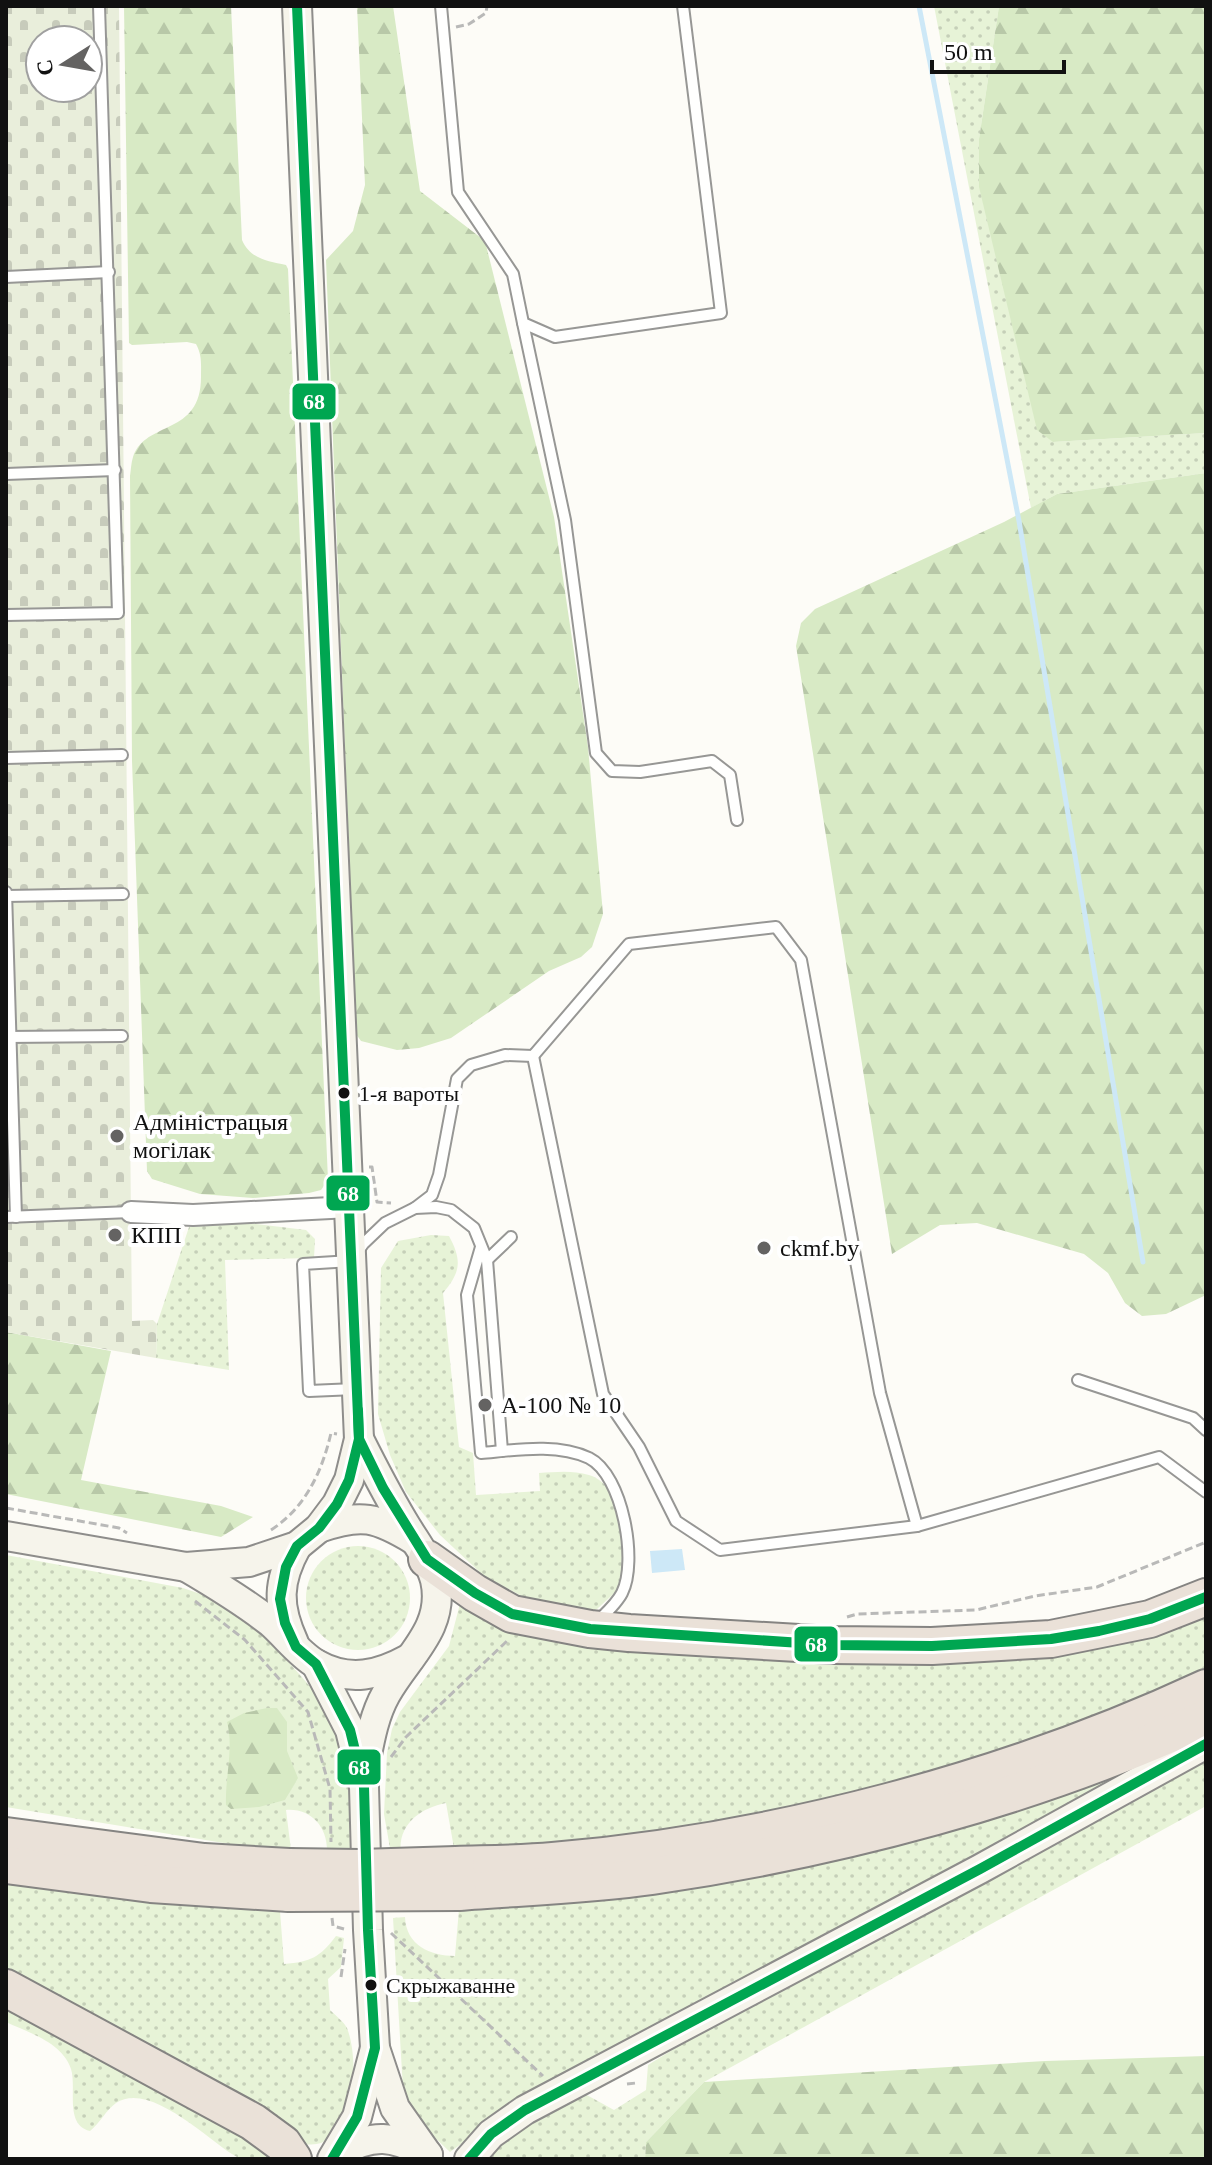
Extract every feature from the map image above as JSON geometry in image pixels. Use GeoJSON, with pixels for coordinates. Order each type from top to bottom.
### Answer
{"type":"FeatureCollection","features":[{"type":"Feature","properties":{"kind":"highway"},"geometry":{"type":"LineString","coordinates":[[421,1550],[475,1593],[512,1614],[590,1629],[832,1645],[932,1646],[1051,1639],[1150,1619],[1206,1597]]}},
{"type":"Feature","properties":{"kind":"highway"},"geometry":{"type":"LineString","coordinates":[[457,1878],[551,1862],[651,1850],[810,1821],[969,1780],[1065,1749],[1206,1688]]}},
{"type":"Feature","properties":{"kind":"highway"},"geometry":{"type":"LineString","coordinates":[[6,1865],[151,1884],[650,1877],[793,1852],[977,1804],[1077,1770],[1206,1718]]}},
{"type":"Feature","properties":{"kind":"highway"},"geometry":{"type":"LineString","coordinates":[[6,1836],[204,1862],[289,1880]]}},
{"type":"Feature","properties":{"kind":"highway"},"geometry":{"type":"LineString","coordinates":[[6,1988],[253,2122],[283,2144],[293,2159]]}},
{"type":"Feature","properties":{"kind":"main road"},"geometry":{"type":"LineString","coordinates":[[6,1536],[186,1567],[249,1562],[297,1546],[319,1528],[337,1504],[349,1480],[359,1439],[297,6]]}},
{"type":"Feature","properties":{"kind":"main road"},"geometry":{"type":"LineString","coordinates":[[359,1439],[435,1581],[437,1606],[430,1633],[386,1694],[370,1735],[362,1779],[358,1930],[375,2048],[395,2108],[430,2157]]}},
{"type":"Feature","properties":{"kind":"main road"},"geometry":{"type":"LineString","coordinates":[[319,1528],[361,1518],[385,1523],[421,1550]]}},
{"type":"Feature","properties":{"kind":"main road"},"geometry":{"type":"LineString","coordinates":[[297,1546],[286,1567],[280,1599],[285,1623],[350,1730],[362,1779]]}},
{"type":"Feature","properties":{"kind":"main road"},"geometry":{"type":"LineString","coordinates":[[186,1567],[271,1623],[306,1655],[348,1675],[367,1676],[387,1671],[411,1658]]}},
{"type":"Feature","properties":{"kind":"main road"},"geometry":{"type":"LineString","coordinates":[[469,2159],[491,2134],[525,2110],[967,1876],[1206,1744]]}},
{"type":"Feature","properties":{"kind":"main road"},"geometry":{"type":"LineString","coordinates":[[335,2156],[357,2117],[375,2048]]}},
{"type":"Feature","properties":{"kind":"main road"},"geometry":{"type":"LineString","coordinates":[[335,2156],[359,2141],[382,2138],[407,2143],[430,2157]]}},
{"type":"Feature","properties":{"kind":"street"},"geometry":{"type":"LineString","coordinates":[[131,1212],[193,1215],[350,1207]]}},
{"type":"Feature","properties":{"kind":"lane"},"geometry":{"type":"LineString","coordinates":[[6,615],[118,613],[99,6]]}},
{"type":"Feature","properties":{"kind":"lane"},"geometry":{"type":"LineString","coordinates":[[441,6],[458,192],[513,274],[565,520],[596,753],[612,771],[640,772],[712,761],[730,775],[737,820]]}},
{"type":"Feature","properties":{"kind":"lane"},"geometry":{"type":"LineString","coordinates":[[523,323],[555,337],[721,313],[683,6]]}},
{"type":"Feature","properties":{"kind":"lane"},"geometry":{"type":"LineString","coordinates":[[6,277],[109,272]]}},
{"type":"Feature","properties":{"kind":"lane"},"geometry":{"type":"LineString","coordinates":[[6,474],[115,470]]}},
{"type":"Feature","properties":{"kind":"lane"},"geometry":{"type":"LineString","coordinates":[[6,758],[122,755]]}},
{"type":"Feature","properties":{"kind":"lane"},"geometry":{"type":"LineString","coordinates":[[123,894],[6,894],[11,1217],[131,1212]]}},
{"type":"Feature","properties":{"kind":"lane"},"geometry":{"type":"LineString","coordinates":[[533,1056],[629,944],[776,927],[801,960],[880,1393],[917,1526]]}},
{"type":"Feature","properties":{"kind":"lane"},"geometry":{"type":"LineString","coordinates":[[8,1037],[122,1036]]}},
{"type":"Feature","properties":{"kind":"lane"},"geometry":{"type":"LineString","coordinates":[[357,1389],[309,1391],[303,1264],[351,1261],[385,1223],[415,1208],[432,1195],[439,1175],[457,1079],[471,1065],[505,1055],[533,1056]]}},
{"type":"Feature","properties":{"kind":"lane"},"geometry":{"type":"LineString","coordinates":[[533,1056],[603,1394],[639,1447],[676,1521],[720,1550],[917,1526],[1159,1457],[1206,1492]]}},
{"type":"Feature","properties":{"kind":"lane"},"geometry":{"type":"LineString","coordinates":[[415,1208],[451,1210],[474,1228],[487,1260],[502,1451]]}},
{"type":"Feature","properties":{"kind":"lane"},"geometry":{"type":"LineString","coordinates":[[487,1260],[511,1237]]}},
{"type":"Feature","properties":{"kind":"lane"},"geometry":{"type":"LineString","coordinates":[[481,1247],[467,1295],[481,1453],[537,1449],[576,1453],[594,1460],[620,1498],[627,1564],[623,1592],[590,1629]]}},
{"type":"Feature","properties":{"kind":"lane"},"geometry":{"type":"LineString","coordinates":[[1078,1380],[1193,1418],[1206,1430]]}},
{"type":"Feature","properties":{"kind":"path"},"geometry":{"type":"LineString","coordinates":[[443,29],[469,24],[486,13],[487,6]]}},
{"type":"Feature","properties":{"kind":"path"},"geometry":{"type":"LineString","coordinates":[[262,1536],[280,1524],[307,1496],[325,1458],[331,1433],[359,1439]]}},
{"type":"Feature","properties":{"kind":"path"},"geometry":{"type":"LineString","coordinates":[[6,1508],[119,1528],[133,1536]]}},
{"type":"Feature","properties":{"kind":"path"},"geometry":{"type":"LineString","coordinates":[[843,1618],[857,1614],[976,1610],[1035,1596],[1097,1587],[1206,1542]]}},
{"type":"Feature","properties":{"kind":"path"},"geometry":{"type":"LineString","coordinates":[[196,1601],[245,1640],[308,1712],[330,1789],[331,1850]]}},
{"type":"Feature","properties":{"kind":"path"},"geometry":{"type":"LineString","coordinates":[[390,1758],[406,1737],[511,1637],[512,1614]]}},
{"type":"Feature","properties":{"kind":"path"},"geometry":{"type":"LineString","coordinates":[[332,1911],[333,1926],[389,1930],[545,2078]]}},
{"type":"Feature","properties":{"kind":"path"},"geometry":{"type":"LineString","coordinates":[[341,1977],[358,1930]]}},
{"type":"Feature","properties":{"kind":"green space"},"geometry":{"type":"Polygon","coordinates":[[[6,6],[119,6],[132,1321],[153,1320],[157,1324],[156,1358],[6,1332],[6,6]]]}},
{"type":"Feature","properties":{"kind":"green space"},"geometry":{"type":"Polygon","coordinates":[[[124,6],[231,6],[242,240],[255,255],[286,265],[288,269],[328,1180],[321,1190],[309,1193],[253,1198],[200,1194],[152,1179],[147,1171],[132,761],[130,476],[133,457],[140,445],[193,409],[199,395],[201,363],[196,344],[129,343],[124,6]]]}},
{"type":"Feature","properties":{"kind":"green space"},"geometry":{"type":"Polygon","coordinates":[[[357,6],[393,6],[420,191],[485,241],[554,517],[588,747],[603,914],[592,947],[581,957],[549,971],[451,1038],[419,1048],[397,1050],[361,1041],[356,1034],[326,260],[353,231],[365,185],[357,6]]]}},
{"type":"Feature","properties":{"kind":"green space"},"geometry":{"type":"Polygon","coordinates":[[[934,6],[999,6],[979,139],[1053,442],[1206,433],[1206,473],[1057,494],[1031,508],[934,6]]]}},
{"type":"Feature","properties":{"kind":"green space"},"geometry":{"type":"Polygon","coordinates":[[[999,6],[1206,6],[1206,433],[1053,442],[1037,430],[979,187],[979,139],[999,6]]]}},
{"type":"Feature","properties":{"kind":"green space"},"geometry":{"type":"Polygon","coordinates":[[[1206,473],[1206,1295],[1166,1314],[1142,1316],[1125,1303],[1108,1273],[1084,1254],[977,1223],[940,1225],[892,1254],[796,646],[801,623],[815,609],[1004,522],[1057,494],[1206,473]]]}},
{"type":"Feature","properties":{"kind":"green space"},"geometry":{"type":"Polygon","coordinates":[[[247,1223],[306,1230],[315,1239],[314,1258],[225,1260],[229,1370],[156,1358],[157,1324],[189,1227],[247,1223]]]}},
{"type":"Feature","properties":{"kind":"green space"},"geometry":{"type":"Polygon","coordinates":[[[431,1235],[449,1236],[458,1259],[453,1279],[443,1293],[459,1447],[473,1453],[476,1495],[540,1491],[539,1473],[576,1472],[602,1482],[617,1507],[622,1541],[622,1573],[621,1587],[597,1609],[561,1617],[484,1576],[440,1535],[406,1492],[390,1455],[378,1414],[381,1268],[398,1241],[431,1235]]]}},
{"type":"Feature","properties":{"kind":"green space"},"geometry":{"type":"Polygon","coordinates":[[[6,1332],[111,1351],[81,1480],[221,1506],[253,1517],[221,1537],[6,1494],[6,1332]]]}},
{"type":"Feature","properties":{"kind":"green space"},"geometry":{"type":"Polygon","coordinates":[[[358,1546],[378,1550],[395,1561],[406,1578],[410,1598],[406,1618],[395,1635],[378,1646],[358,1650],[338,1646],[321,1635],[310,1618],[306,1598],[310,1578],[321,1561],[338,1550],[358,1546]]]}},
{"type":"Feature","properties":{"kind":"green space"},"geometry":{"type":"Polygon","coordinates":[[[6,1555],[183,1588],[233,1605],[264,1634],[328,1707],[349,1775],[351,1850],[327,1850],[324,1833],[316,1820],[295,1810],[286,1810],[291,1850],[254,1848],[6,1807],[6,1555]]]}},
{"type":"Feature","properties":{"kind":"green space"},"geometry":{"type":"Polygon","coordinates":[[[462,1596],[532,1633],[668,1654],[886,1659],[1206,1611],[1206,1677],[1135,1710],[855,1796],[655,1835],[455,1854],[446,1803],[427,1809],[412,1820],[403,1834],[401,1854],[391,1854],[384,1814],[387,1753],[392,1729],[400,1712],[449,1646],[462,1596]]]}},
{"type":"Feature","properties":{"kind":"green space"},"geometry":{"type":"Polygon","coordinates":[[[277,1708],[287,1722],[287,1751],[298,1778],[285,1800],[259,1807],[231,1809],[226,1805],[230,1742],[227,1722],[244,1713],[277,1708]]]}},
{"type":"Feature","properties":{"kind":"green space"},"geometry":{"type":"Polygon","coordinates":[[[1183,1743],[505,2112],[450,2152],[411,2115],[403,2089],[393,1918],[405,1917],[410,1935],[421,1947],[437,1954],[455,1956],[459,1909],[1183,1743]]]}},
{"type":"Feature","properties":{"kind":"green space"},"geometry":{"type":"Polygon","coordinates":[[[1206,1754],[1206,1806],[704,2082],[646,2142],[645,2159],[488,2159],[520,2131],[585,2094],[614,2110],[646,2090],[648,2065],[774,1987],[1206,1754]]]}},
{"type":"Feature","properties":{"kind":"green space"},"geometry":{"type":"Polygon","coordinates":[[[6,1884],[167,1904],[280,1911],[284,1964],[308,1960],[320,1954],[336,1936],[344,1938],[341,1967],[328,1979],[330,2010],[347,2028],[353,2073],[348,2107],[334,2133],[321,2143],[304,2145],[6,1978],[6,1884]]]}},
{"type":"Feature","properties":{"kind":"green space"},"geometry":{"type":"Polygon","coordinates":[[[6,2000],[281,2159],[237,2157],[179,2116],[145,2100],[130,2098],[116,2103],[90,2131],[82,2127],[74,2114],[71,2069],[67,2060],[53,2045],[6,2022],[6,2000]]]}},
{"type":"Feature","properties":{"kind":"green space"},"geometry":{"type":"Polygon","coordinates":[[[1206,2056],[1206,2159],[645,2159],[646,2142],[704,2082],[1045,2061],[1206,2056]]]}},
{"type":"Feature","properties":{"kind":"water"},"geometry":{"type":"Polygon","coordinates":[[[682,1549],[685,1570],[652,1573],[650,1551],[682,1549]]]}},
{"type":"Feature","properties":{"kind":"waterway"},"geometry":{"type":"LineString","coordinates":[[919,6],[1019,521],[1143,1262]]}},
{"type":"Feature","properties":{"kind":"transit line","name":"68"},"geometry":{"type":"LineString","coordinates":[[297,6],[359,1439],[383,1488],[427,1559],[475,1593],[512,1614],[590,1629],[832,1645],[932,1646],[1051,1639],[1099,1631],[1150,1619],[1206,1597]]}},
{"type":"Feature","properties":{"kind":"transit line","name":"68"},"geometry":{"type":"LineString","coordinates":[[332,2159],[357,2117],[375,2048],[364,1787],[350,1730],[316,1664],[296,1647],[285,1623],[280,1599],[286,1567],[297,1546],[319,1528],[337,1504],[349,1480],[359,1439],[358,1410]]}},
{"type":"Feature","properties":{"kind":"transit line","name":"68"},"geometry":{"type":"LineString","coordinates":[[469,2159],[491,2134],[525,2110],[980,1869],[1206,1744]]}},
{"type":"Feature","properties":{"kind":"place","name":"1-я вароты"},"geometry":{"type":"Point","coordinates":[344,1093]}},
{"type":"Feature","properties":{"kind":"place","name":"Адміністрацыя могілак"},"geometry":{"type":"Point","coordinates":[117,1136]}},
{"type":"Feature","properties":{"kind":"place","name":"КПП"},"geometry":{"type":"Point","coordinates":[115,1235]}},
{"type":"Feature","properties":{"kind":"place","name":"ckmf.by"},"geometry":{"type":"Point","coordinates":[764,1248]}},
{"type":"Feature","properties":{"kind":"place","name":"А-100 № 10"},"geometry":{"type":"Point","coordinates":[485,1405]}},
{"type":"Feature","properties":{"kind":"place","name":"Скрыжаванне"},"geometry":{"type":"Point","coordinates":[371,1985]}}]}
